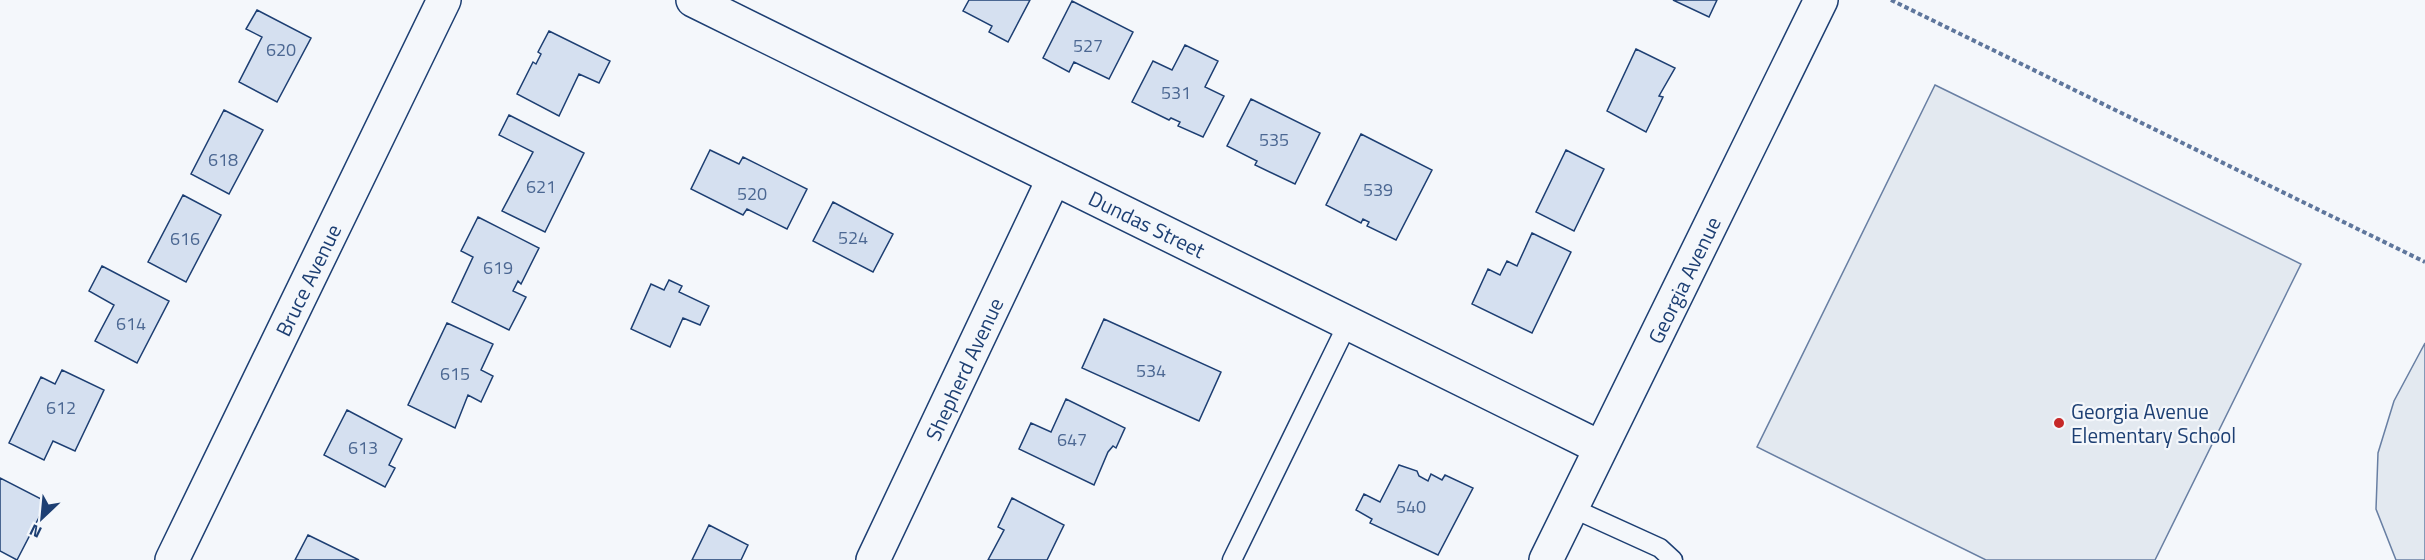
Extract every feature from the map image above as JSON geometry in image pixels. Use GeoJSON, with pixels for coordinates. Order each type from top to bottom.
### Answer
{"type":"FeatureCollection","features":[{"type":"Feature","properties":{"kind":"street","name":"Bruce Avenue"},"geometry":{"type":"LineString","coordinates":[[172,560],[444,0]]}},
{"type":"Feature","properties":{"kind":"street","name":"Dundas Street"},"geometry":{"type":"LineString","coordinates":[[693,0],[1601,448]]}},
{"type":"Feature","properties":{"kind":"street","name":"Georgia Avenue"},"geometry":{"type":"LineString","coordinates":[[1546,560],[1821,0]]}},
{"type":"Feature","properties":{"kind":"street","name":"Shepherd Avenue"},"geometry":{"type":"LineString","coordinates":[[873,560],[1054,178]]}},
{"type":"Feature","properties":{"kind":"lane"},"geometry":{"type":"LineString","coordinates":[[1232,560],[1348,323]]}},
{"type":"Feature","properties":{"kind":"lane"},"geometry":{"type":"LineString","coordinates":[[1572,508],[1660,548],[1673,560]]}},
{"type":"Feature","properties":{"kind":"path"},"geometry":{"type":"LineString","coordinates":[[1892,0],[2425,262]]}},
{"type":"Feature","properties":{"kind":"shaded area"},"geometry":{"type":"Polygon","coordinates":[[[1935,85],[2301,264],[2155,560],[1986,560],[1757,447],[1935,85]]]}},
{"type":"Feature","properties":{"kind":"shaded area"},"geometry":{"type":"Polygon","coordinates":[[[2425,343],[2425,560],[2396,560],[2376,509],[2378,453],[2394,401],[2425,343]]]}},
{"type":"Feature","properties":{"kind":"building"},"geometry":{"type":"Polygon","coordinates":[[[969,0],[1030,0],[1008,42],[989,32],[992,26],[963,11],[969,0]]]}},
{"type":"Feature","properties":{"kind":"building"},"geometry":{"type":"Polygon","coordinates":[[[1673,0],[1717,0],[1709,17],[1673,0]]]}},
{"type":"Feature","properties":{"kind":"building"},"geometry":{"type":"Polygon","coordinates":[[[1072,1],[1133,32],[1109,79],[1074,62],[1069,72],[1043,58],[1072,1]]]}},
{"type":"Feature","properties":{"kind":"building"},"geometry":{"type":"Polygon","coordinates":[[[257,10],[311,38],[277,102],[239,82],[262,37],[246,29],[257,10]]]}},
{"type":"Feature","properties":{"kind":"building"},"geometry":{"type":"Polygon","coordinates":[[[549,31],[610,61],[599,83],[579,74],[559,116],[517,94],[533,62],[536,64],[541,54],[538,52],[549,31]]]}},
{"type":"Feature","properties":{"kind":"building"},"geometry":{"type":"Polygon","coordinates":[[[1185,45],[1218,61],[1205,87],[1224,96],[1203,137],[1178,126],[1180,122],[1171,118],[1169,120],[1132,102],[1153,61],[1172,70],[1185,45]]]}},
{"type":"Feature","properties":{"kind":"building"},"geometry":{"type":"Polygon","coordinates":[[[1636,49],[1675,68],[1659,96],[1663,97],[1646,132],[1607,111],[1636,49]]]}},
{"type":"Feature","properties":{"kind":"building"},"geometry":{"type":"Polygon","coordinates":[[[1251,99],[1320,133],[1295,184],[1255,165],[1257,161],[1227,146],[1251,99]]]}},
{"type":"Feature","properties":{"kind":"building"},"geometry":{"type":"Polygon","coordinates":[[[224,110],[263,130],[229,194],[191,174],[224,110]]]}},
{"type":"Feature","properties":{"kind":"building"},"geometry":{"type":"Polygon","coordinates":[[[509,115],[584,153],[545,232],[502,211],[533,152],[499,135],[509,115]]]}},
{"type":"Feature","properties":{"kind":"building"},"geometry":{"type":"Polygon","coordinates":[[[1361,134],[1432,170],[1396,240],[1367,226],[1369,222],[1363,219],[1361,223],[1326,205],[1361,134]]]}},
{"type":"Feature","properties":{"kind":"building"},"geometry":{"type":"Polygon","coordinates":[[[710,150],[739,164],[743,157],[807,189],[787,229],[747,209],[743,215],[691,189],[710,150]]]}},
{"type":"Feature","properties":{"kind":"building"},"geometry":{"type":"Polygon","coordinates":[[[1566,150],[1604,169],[1574,231],[1536,212],[1566,150]]]}},
{"type":"Feature","properties":{"kind":"building"},"geometry":{"type":"Polygon","coordinates":[[[183,195],[221,215],[186,282],[148,262],[183,195]]]}},
{"type":"Feature","properties":{"kind":"building"},"geometry":{"type":"Polygon","coordinates":[[[833,202],[893,234],[873,272],[813,241],[833,202]]]}},
{"type":"Feature","properties":{"kind":"building"},"geometry":{"type":"Polygon","coordinates":[[[478,217],[539,248],[521,284],[518,281],[513,291],[526,297],[509,330],[452,302],[473,257],[461,251],[478,217]]]}},
{"type":"Feature","properties":{"kind":"building"},"geometry":{"type":"Polygon","coordinates":[[[1532,233],[1571,252],[1532,333],[1472,304],[1488,269],[1500,275],[1507,261],[1517,266],[1532,233]]]}},
{"type":"Feature","properties":{"kind":"building"},"geometry":{"type":"Polygon","coordinates":[[[102,266],[169,301],[137,363],[95,341],[114,305],[89,291],[102,266]]]}},
{"type":"Feature","properties":{"kind":"building"},"geometry":{"type":"Polygon","coordinates":[[[669,280],[682,286],[679,292],[709,306],[700,325],[683,318],[670,347],[631,329],[651,284],[664,290],[669,280]]]}},
{"type":"Feature","properties":{"kind":"building"},"geometry":{"type":"Polygon","coordinates":[[[1104,319],[1221,372],[1199,421],[1082,368],[1104,319]]]}},
{"type":"Feature","properties":{"kind":"building"},"geometry":{"type":"Polygon","coordinates":[[[447,323],[493,344],[481,370],[493,376],[481,402],[468,395],[455,428],[408,405],[447,323]]]}},
{"type":"Feature","properties":{"kind":"building"},"geometry":{"type":"Polygon","coordinates":[[[62,370],[104,390],[75,451],[53,441],[44,460],[9,443],[41,377],[55,384],[62,370]]]}},
{"type":"Feature","properties":{"kind":"building"},"geometry":{"type":"Polygon","coordinates":[[[1066,399],[1125,428],[1116,448],[1113,446],[1108,452],[1094,485],[1019,449],[1031,423],[1051,432],[1066,399]]]}},
{"type":"Feature","properties":{"kind":"building"},"geometry":{"type":"Polygon","coordinates":[[[347,410],[402,439],[389,465],[395,468],[385,487],[324,455],[347,410]]]}},
{"type":"Feature","properties":{"kind":"building"},"geometry":{"type":"Polygon","coordinates":[[[1399,465],[1417,471],[1419,476],[1428,481],[1431,474],[1442,480],[1445,475],[1473,488],[1438,555],[1370,523],[1372,519],[1356,510],[1364,494],[1380,502],[1399,465]]]}},
{"type":"Feature","properties":{"kind":"building"},"geometry":{"type":"Polygon","coordinates":[[[0,478],[47,502],[17,560],[0,551],[0,478]]]}},
{"type":"Feature","properties":{"kind":"building"},"geometry":{"type":"Polygon","coordinates":[[[1012,498],[1064,525],[1047,560],[988,560],[1004,530],[998,527],[1012,498]]]}},
{"type":"Feature","properties":{"kind":"building"},"geometry":{"type":"Polygon","coordinates":[[[709,525],[748,545],[741,560],[692,560],[709,525]]]}},
{"type":"Feature","properties":{"kind":"building"},"geometry":{"type":"Polygon","coordinates":[[[308,535],[359,560],[295,560],[308,535]]]}},
{"type":"Feature","properties":{"kind":"place","name":"Georgia Avenue Elementary School"},"geometry":{"type":"Point","coordinates":[2059,423]}}]}
